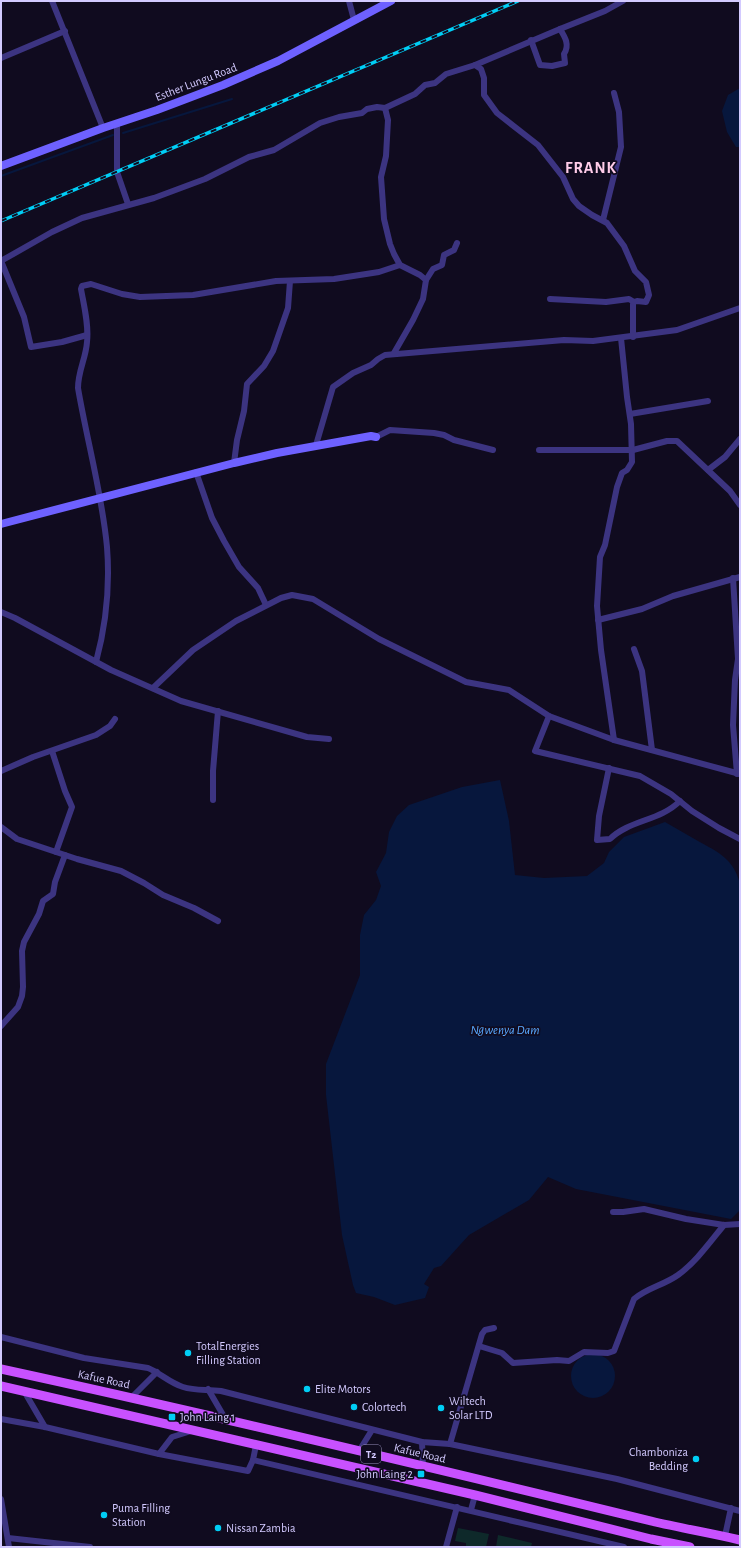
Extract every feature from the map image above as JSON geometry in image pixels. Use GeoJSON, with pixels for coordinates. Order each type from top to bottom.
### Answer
{"type":"FeatureCollection","features":[{"type":"Feature","properties":{"kind":"main road","name":"Kafue Road"},"geometry":{"type":"LineString","coordinates":[[1,1369],[132,1397],[653,1521],[740,1540]]}},
{"type":"Feature","properties":{"kind":"main road","name":"T2"},"geometry":{"type":"LineString","coordinates":[[1,1386],[475,1495],[651,1539],[690,1547]]}},
{"type":"Feature","properties":{"kind":"street"},"geometry":{"type":"LineString","coordinates":[[52,1],[104,128]]}},
{"type":"Feature","properties":{"kind":"street"},"geometry":{"type":"LineString","coordinates":[[349,1],[354,20]]}},
{"type":"Feature","properties":{"kind":"street","name":"Esther Lungu Road"},"geometry":{"type":"LineString","coordinates":[[1,166],[118,124],[278,62],[391,1]]}},
{"type":"Feature","properties":{"kind":"street"},"geometry":{"type":"LineString","coordinates":[[87,335],[62,342],[31,347],[24,317],[1,261],[52,232],[82,218],[154,198],[205,179],[249,157],[274,150],[320,123],[339,117],[362,113],[367,109],[377,107],[385,108],[415,94],[425,85],[435,83],[446,74],[475,65],[531,40],[605,11],[623,1]]}},
{"type":"Feature","properties":{"kind":"street"},"geometry":{"type":"LineString","coordinates":[[531,40],[540,65],[552,66],[565,63],[564,54],[567,43],[560,29]]}},
{"type":"Feature","properties":{"kind":"street"},"geometry":{"type":"LineString","coordinates":[[1,58],[65,31]]}},
{"type":"Feature","properties":{"kind":"street"},"geometry":{"type":"LineString","coordinates":[[475,65],[480,69],[484,78],[484,95],[497,113],[538,145],[563,177],[573,199],[583,210],[608,223],[624,246],[635,270],[646,282],[649,295],[646,302],[634,302],[629,300],[606,302],[550,299]]}},
{"type":"Feature","properties":{"kind":"street"},"geometry":{"type":"LineString","coordinates":[[603,220],[621,147],[619,112],[614,93]]}},
{"type":"Feature","properties":{"kind":"street"},"geometry":{"type":"LineString","coordinates":[[385,108],[388,120],[386,156],[381,177],[383,212],[390,244],[400,265],[420,275],[426,280]]}},
{"type":"Feature","properties":{"kind":"street"},"geometry":{"type":"LineString","coordinates":[[118,124],[117,172],[128,204]]}},
{"type":"Feature","properties":{"kind":"street"},"geometry":{"type":"LineString","coordinates":[[394,353],[423,299],[426,280],[433,269],[442,264],[444,255],[454,250],[457,243]]}},
{"type":"Feature","properties":{"kind":"street"},"geometry":{"type":"LineString","coordinates":[[96,662],[102,636],[108,576],[107,547],[78,388],[80,370],[86,352],[87,335],[81,290],[82,286],[87,284],[95,284],[122,294],[140,297],[193,295],[250,285],[334,279],[379,272],[400,265]]}},
{"type":"Feature","properties":{"kind":"street"},"geometry":{"type":"LineString","coordinates":[[234,462],[237,440],[244,411],[247,384],[264,366],[277,340],[288,308],[290,281]]}},
{"type":"Feature","properties":{"kind":"street"},"geometry":{"type":"LineString","coordinates":[[633,337],[634,302]]}},
{"type":"Feature","properties":{"kind":"street"},"geometry":{"type":"LineString","coordinates":[[316,445],[333,387],[353,373],[371,365],[381,356],[394,353],[419,353],[564,340],[593,341],[633,337],[677,330],[740,308]]}},
{"type":"Feature","properties":{"kind":"street"},"geometry":{"type":"LineString","coordinates":[[614,740],[601,650],[597,595],[600,557],[605,545],[616,487],[622,473],[627,470],[632,462],[633,450],[630,414],[621,338]]}},
{"type":"Feature","properties":{"kind":"street"},"geometry":{"type":"LineString","coordinates":[[630,414],[708,401]]}},
{"type":"Feature","properties":{"kind":"street"},"geometry":{"type":"LineString","coordinates":[[1,524],[234,462],[316,445],[371,436],[376,437],[390,430],[434,433],[492,450]]}},
{"type":"Feature","properties":{"kind":"street"},"geometry":{"type":"LineString","coordinates":[[708,470],[725,457],[740,439]]}},
{"type":"Feature","properties":{"kind":"street"},"geometry":{"type":"LineString","coordinates":[[539,450],[633,450],[667,441],[677,441],[730,491],[740,505]]}},
{"type":"Feature","properties":{"kind":"street"},"geometry":{"type":"LineString","coordinates":[[196,472],[212,518],[224,541],[239,567],[258,588],[266,605]]}},
{"type":"Feature","properties":{"kind":"street"},"geometry":{"type":"LineString","coordinates":[[598,620],[646,608],[673,596],[740,577]]}},
{"type":"Feature","properties":{"kind":"street"},"geometry":{"type":"LineString","coordinates":[[153,688],[193,650],[236,621],[281,598],[292,596],[313,598],[386,642],[466,682],[509,690],[548,716],[614,740],[738,774],[733,725],[735,680],[738,659],[733,578]]}},
{"type":"Feature","properties":{"kind":"street"},"geometry":{"type":"LineString","coordinates":[[1,612],[125,677],[181,701],[306,737],[329,740]]}},
{"type":"Feature","properties":{"kind":"street"},"geometry":{"type":"LineString","coordinates":[[634,649],[642,671],[652,750]]}},
{"type":"Feature","properties":{"kind":"street"},"geometry":{"type":"LineString","coordinates":[[213,800],[213,771],[218,711]]}},
{"type":"Feature","properties":{"kind":"street"},"geometry":{"type":"LineString","coordinates":[[548,716],[535,751],[640,776],[671,794],[719,828],[740,839]]}},
{"type":"Feature","properties":{"kind":"street"},"geometry":{"type":"LineString","coordinates":[[1,771],[104,731],[115,719]]}},
{"type":"Feature","properties":{"kind":"street"},"geometry":{"type":"LineString","coordinates":[[52,751],[72,807],[56,852]]}},
{"type":"Feature","properties":{"kind":"street"},"geometry":{"type":"LineString","coordinates":[[609,768],[599,816],[597,840],[610,839],[618,831],[660,816],[680,801]]}},
{"type":"Feature","properties":{"kind":"street"},"geometry":{"type":"LineString","coordinates":[[1,827],[18,839],[65,855],[121,871],[163,895],[194,908],[218,922]]}},
{"type":"Feature","properties":{"kind":"street"},"geometry":{"type":"LineString","coordinates":[[1,1026],[18,1006],[24,987],[22,956],[24,942],[39,914],[43,901],[53,894],[55,882],[65,855]]}},
{"type":"Feature","properties":{"kind":"street"},"geometry":{"type":"LineString","coordinates":[[613,1212],[644,1209],[686,1219],[724,1225],[740,1224]]}},
{"type":"Feature","properties":{"kind":"street"},"geometry":{"type":"LineString","coordinates":[[479,1346],[502,1353],[513,1363],[556,1360],[569,1361],[584,1352],[608,1353],[614,1351],[634,1299],[648,1290],[667,1282],[689,1267],[724,1225]]}},
{"type":"Feature","properties":{"kind":"street"},"geometry":{"type":"LineString","coordinates":[[450,1444],[482,1334],[485,1330],[494,1328]]}},
{"type":"Feature","properties":{"kind":"street"},"geometry":{"type":"LineString","coordinates":[[1,1337],[84,1358],[148,1368],[182,1387],[196,1390],[208,1389],[275,1404],[422,1442],[450,1444],[618,1479],[740,1511]]}},
{"type":"Feature","properties":{"kind":"street"},"geometry":{"type":"LineString","coordinates":[[132,1397],[157,1372]]}},
{"type":"Feature","properties":{"kind":"street"},"geometry":{"type":"LineString","coordinates":[[208,1389],[226,1420]]}},
{"type":"Feature","properties":{"kind":"street"},"geometry":{"type":"LineString","coordinates":[[24,1391],[45,1427]]}},
{"type":"Feature","properties":{"kind":"street"},"geometry":{"type":"LineString","coordinates":[[1,1419],[45,1427],[159,1454],[248,1472],[253,1460],[256,1445]]}},
{"type":"Feature","properties":{"kind":"street"},"geometry":{"type":"LineString","coordinates":[[159,1454],[172,1437],[183,1432],[195,1430]]}},
{"type":"Feature","properties":{"kind":"street"},"geometry":{"type":"LineString","coordinates":[[359,1451],[372,1430]]}},
{"type":"Feature","properties":{"kind":"street"},"geometry":{"type":"LineString","coordinates":[[422,1442],[424,1466]]}},
{"type":"Feature","properties":{"kind":"street"},"geometry":{"type":"LineString","coordinates":[[253,1460],[624,1547]]}},
{"type":"Feature","properties":{"kind":"street"},"geometry":{"type":"LineString","coordinates":[[471,1510],[475,1495]]}},
{"type":"Feature","properties":{"kind":"street"},"geometry":{"type":"LineString","coordinates":[[1,1499],[9,1547]]}},
{"type":"Feature","properties":{"kind":"street"},"geometry":{"type":"LineString","coordinates":[[446,1547],[457,1507]]}},
{"type":"Feature","properties":{"kind":"street"},"geometry":{"type":"LineString","coordinates":[[725,1536],[731,1508]]}},
{"type":"Feature","properties":{"kind":"street"},"geometry":{"type":"LineString","coordinates":[[8,1538],[90,1547]]}},
{"type":"Feature","properties":{"kind":"green space"},"geometry":{"type":"Polygon","coordinates":[[[458,1528],[489,1534],[486,1547],[466,1547],[466,1543],[455,1541],[458,1528]]]}},
{"type":"Feature","properties":{"kind":"green space"},"geometry":{"type":"Polygon","coordinates":[[[498,1535],[532,1543],[531,1547],[496,1547],[498,1535]]]}},
{"type":"Feature","properties":{"kind":"water"},"geometry":{"type":"Polygon","coordinates":[[[740,88],[740,147],[736,147],[727,132],[722,111],[728,95],[740,88]]]}},
{"type":"Feature","properties":{"kind":"water","name":"Ngwenya Dam"},"geometry":{"type":"Polygon","coordinates":[[[500,780],[509,821],[515,875],[544,878],[587,876],[604,863],[609,852],[624,837],[665,822],[724,857],[734,868],[740,884],[740,1210],[731,1219],[576,1189],[548,1177],[529,1200],[469,1235],[441,1266],[434,1268],[424,1284],[429,1287],[425,1298],[395,1305],[374,1297],[356,1293],[353,1285],[342,1235],[326,1095],[326,1064],[360,975],[360,935],[364,915],[376,900],[381,886],[376,872],[386,853],[389,832],[397,816],[409,805],[462,787],[500,780]]]}},
{"type":"Feature","properties":{"kind":"water"},"geometry":{"type":"Polygon","coordinates":[[[593,1354],[605,1358],[611,1364],[615,1376],[611,1388],[605,1394],[593,1398],[581,1394],[575,1388],[571,1376],[575,1364],[581,1358],[593,1354]]]}},
{"type":"Feature","properties":{"kind":"waterway"},"geometry":{"type":"LineString","coordinates":[[123,133],[232,99]]}},
{"type":"Feature","properties":{"kind":"waterway"},"geometry":{"type":"LineString","coordinates":[[1,176],[113,135]]}},
{"type":"Feature","properties":{"kind":"railway"},"geometry":{"type":"LineString","coordinates":[[1,221],[518,1]]}},
{"type":"Feature","properties":{"kind":"place","name":"TotalEnergies Filling Station"},"geometry":{"type":"Point","coordinates":[188,1353]}},
{"type":"Feature","properties":{"kind":"place","name":"Elite Motors"},"geometry":{"type":"Point","coordinates":[307,1389]}},
{"type":"Feature","properties":{"kind":"place","name":"Colortech"},"geometry":{"type":"Point","coordinates":[354,1407]}},
{"type":"Feature","properties":{"kind":"place","name":"Wiltech Solar LTD"},"geometry":{"type":"Point","coordinates":[441,1408]}},
{"type":"Feature","properties":{"kind":"place","name":"John Laing 1"},"geometry":{"type":"Point","coordinates":[172,1417]}},
{"type":"Feature","properties":{"kind":"place","name":"Chamboniza Bedding"},"geometry":{"type":"Point","coordinates":[696,1459]}},
{"type":"Feature","properties":{"kind":"place","name":"John Laing 2"},"geometry":{"type":"Point","coordinates":[421,1474]}},
{"type":"Feature","properties":{"kind":"place","name":"Puma Filling Station"},"geometry":{"type":"Point","coordinates":[104,1515]}},
{"type":"Feature","properties":{"kind":"place","name":"Nissan Zambia"},"geometry":{"type":"Point","coordinates":[218,1528]}},
{"type":"Feature","properties":{"kind":"district","name":"FRANK"},"geometry":{"type":"Point","coordinates":[591,167]}}]}
